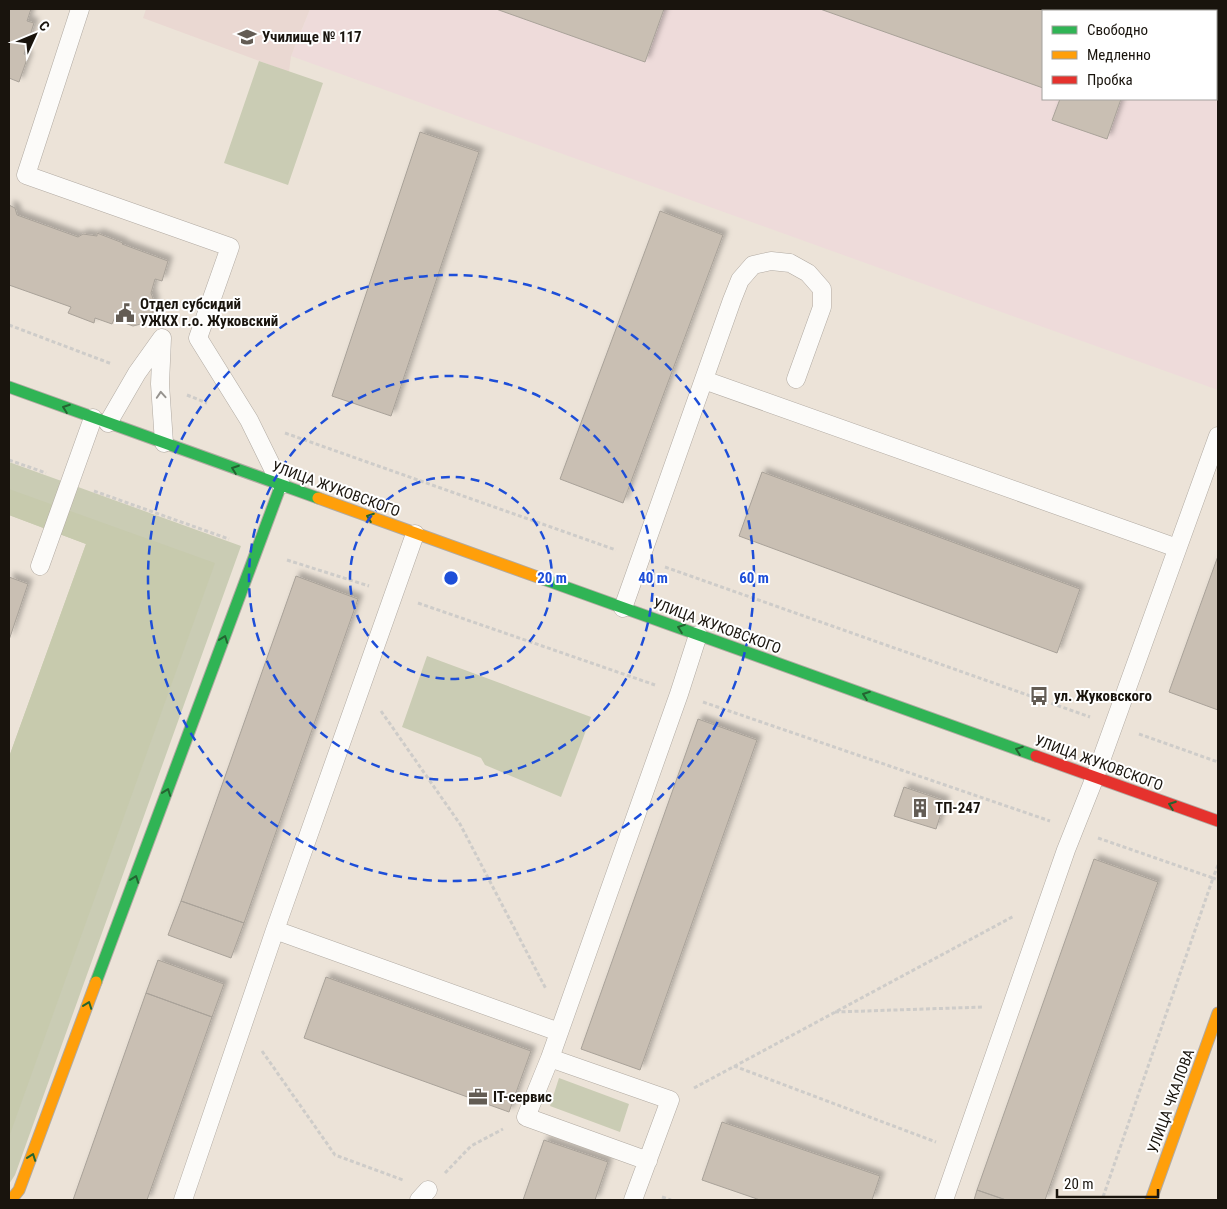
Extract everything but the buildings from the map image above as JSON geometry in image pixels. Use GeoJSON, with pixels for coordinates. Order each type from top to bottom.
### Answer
{"type":"FeatureCollection","features":[{"type":"Feature","properties":{"kind":"main road","name":"УЛИЦА ЖУКОВСКОГО"},"geometry":{"type":"LineString","coordinates":[[9,387],[1218,821]]}},
{"type":"Feature","properties":{"kind":"main road"},"geometry":{"type":"LineString","coordinates":[[11,1200],[19,1190],[281,485]]}},
{"type":"Feature","properties":{"kind":"main road","name":"УЛИЦА ЧКАЛОВА"},"geometry":{"type":"LineString","coordinates":[[1151,1200],[1218,1013]]}},
{"type":"Feature","properties":{"kind":"lane"},"geometry":{"type":"LineString","coordinates":[[80,9],[26,175],[230,247],[198,338],[249,420],[281,485]]}},
{"type":"Feature","properties":{"kind":"lane"},"geometry":{"type":"LineString","coordinates":[[623,608],[740,280],[753,265],[771,261],[790,264],[808,272],[822,289],[822,307],[796,379]]}},
{"type":"Feature","properties":{"kind":"lane"},"geometry":{"type":"LineString","coordinates":[[40,566],[70,482],[101,421],[162,338],[160,384],[164,443]]}},
{"type":"Feature","properties":{"kind":"lane"},"geometry":{"type":"LineString","coordinates":[[704,380],[1178,548]]}},
{"type":"Feature","properties":{"kind":"lane"},"geometry":{"type":"LineString","coordinates":[[944,1200],[1050,896],[1218,436]]}},
{"type":"Feature","properties":{"kind":"lane"},"geometry":{"type":"LineString","coordinates":[[183,1200],[275,930],[415,534]]}},
{"type":"Feature","properties":{"kind":"lane"},"geometry":{"type":"LineString","coordinates":[[648,1161],[526,1118],[550,1058],[679,694],[698,635]]}},
{"type":"Feature","properties":{"kind":"lane"},"geometry":{"type":"LineString","coordinates":[[275,930],[561,1026]]}},
{"type":"Feature","properties":{"kind":"lane"},"geometry":{"type":"LineString","coordinates":[[550,1058],[670,1100],[633,1200]]}},
{"type":"Feature","properties":{"kind":"path"},"geometry":{"type":"LineString","coordinates":[[9,325],[137,373]]}},
{"type":"Feature","properties":{"kind":"path"},"geometry":{"type":"LineString","coordinates":[[160,384],[249,420],[1218,762]]}},
{"type":"Feature","properties":{"kind":"path"},"geometry":{"type":"LineString","coordinates":[[9,460],[257,550],[393,594],[1218,880]]}},
{"type":"Feature","properties":{"kind":"path"},"geometry":{"type":"LineString","coordinates":[[366,672],[378,708],[460,824],[561,1026]]}},
{"type":"Feature","properties":{"kind":"path"},"geometry":{"type":"LineString","coordinates":[[1102,1200],[1218,865]]}},
{"type":"Feature","properties":{"kind":"path"},"geometry":{"type":"LineString","coordinates":[[670,1100],[1050,896]]}},
{"type":"Feature","properties":{"kind":"path"},"geometry":{"type":"LineString","coordinates":[[833,1012],[1012,1006]]}},
{"type":"Feature","properties":{"kind":"path"},"geometry":{"type":"LineString","coordinates":[[243,1024],[335,1155],[424,1195],[470,1146],[526,1118]]}},
{"type":"Feature","properties":{"kind":"path"},"geometry":{"type":"LineString","coordinates":[[733,1066],[961,1151]]}},
{"type":"Feature","properties":{"kind":"shaded area","name":"Училище № 117"},"geometry":{"type":"Polygon","coordinates":[[[146,9],[310,9],[291,56],[289,72],[143,18],[146,9]]]}},
{"type":"Feature","properties":{"kind":"shaded area"},"geometry":{"type":"Polygon","coordinates":[[[310,9],[1218,9],[1218,390],[291,56],[310,9]]]}},
{"type":"Feature","properties":{"kind":"green space"},"geometry":{"type":"Polygon","coordinates":[[[259,61],[323,83],[288,185],[224,163],[259,61]]]}},
{"type":"Feature","properties":{"kind":"green space"},"geometry":{"type":"Polygon","coordinates":[[[9,462],[241,546],[15,1175],[9,1184],[9,757],[86,544],[9,515],[9,462]]]}},
{"type":"Feature","properties":{"kind":"green space"},"geometry":{"type":"Polygon","coordinates":[[[9,489],[215,563],[9,1137],[9,757],[86,544],[9,515],[9,489]]]}},
{"type":"Feature","properties":{"kind":"green space"},"geometry":{"type":"Polygon","coordinates":[[[427,656],[591,717],[561,797],[485,765],[481,758],[402,727],[427,656]]]}},
{"type":"Feature","properties":{"kind":"green space"},"geometry":{"type":"Polygon","coordinates":[[[559,1078],[629,1104],[620,1132],[550,1106],[559,1078]]]}},
{"type":"Feature","properties":{"kind":"traffic: fast"},"geometry":{"type":"LineString","coordinates":[[9,387],[318,498]]}},
{"type":"Feature","properties":{"kind":"traffic: fast"},"geometry":{"type":"LineString","coordinates":[[96,982],[281,485]]}},
{"type":"Feature","properties":{"kind":"traffic: fast"},"geometry":{"type":"LineString","coordinates":[[543,579],[1036,756]]}},
{"type":"Feature","properties":{"kind":"traffic: slow"},"geometry":{"type":"LineString","coordinates":[[318,498],[543,579]]}},
{"type":"Feature","properties":{"kind":"traffic: slow"},"geometry":{"type":"LineString","coordinates":[[11,1200],[19,1190],[96,982]]}},
{"type":"Feature","properties":{"kind":"traffic: slow"},"geometry":{"type":"LineString","coordinates":[[1151,1200],[1218,1013]]}},
{"type":"Feature","properties":{"kind":"traffic: jam"},"geometry":{"type":"LineString","coordinates":[[1036,756],[1218,821]]}},
{"type":"Feature","properties":{"kind":"place","name":"Училище № 117"},"geometry":{"type":"Point","coordinates":[247,37]}},
{"type":"Feature","properties":{"kind":"place","name":"Отдел субсидий УЖКХ г.о. Жуковский"},"geometry":{"type":"Point","coordinates":[125,313]}},
{"type":"Feature","properties":{"kind":"place","name":"ул. Жуковского"},"geometry":{"type":"Point","coordinates":[1039,696]}},
{"type":"Feature","properties":{"kind":"place","name":"ТП-247"},"geometry":{"type":"Point","coordinates":[920,808]}},
{"type":"Feature","properties":{"kind":"place","name":"IT-сервис"},"geometry":{"type":"Point","coordinates":[478,1097]}}]}
